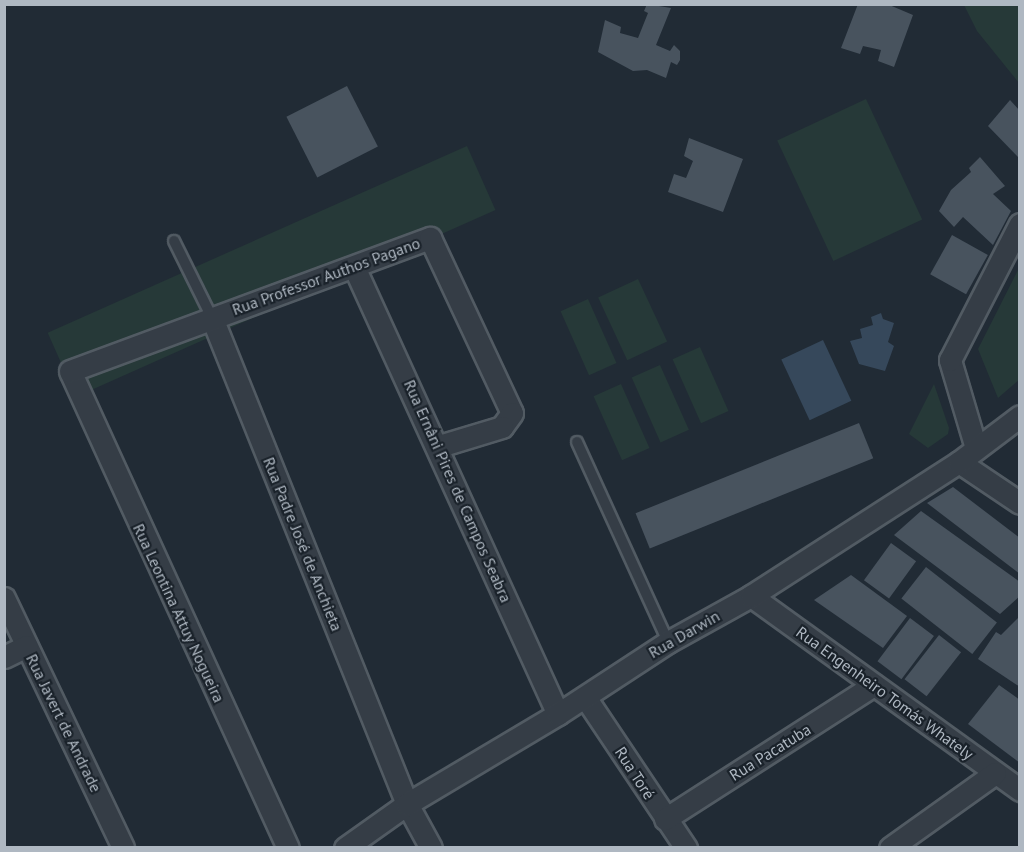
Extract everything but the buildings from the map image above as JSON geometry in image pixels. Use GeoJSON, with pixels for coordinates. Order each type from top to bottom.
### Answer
{"type":"FeatureCollection","features":[{"type":"Feature","properties":{"kind":"street"},"geometry":{"type":"LineString","coordinates":[[976,448],[950,360],[1020,224]]}},
{"type":"Feature","properties":{"kind":"street","name":"Rua Professor Authos Pagano"},"geometry":{"type":"LineString","coordinates":[[70,378],[75,366],[355,269],[423,239],[434,241],[512,413],[509,422],[502,428],[439,446]]}},
{"type":"Feature","properties":{"kind":"street","name":"Rua Ernâni Pires de Campos Seabra"},"geometry":{"type":"LineString","coordinates":[[355,269],[439,446],[558,714]]}},
{"type":"Feature","properties":{"kind":"street","name":"Rua Padre José de Anchieta"},"geometry":{"type":"LineString","coordinates":[[212,318],[407,804],[431,848]]}},
{"type":"Feature","properties":{"kind":"street","name":"Rua Leontina Attuy Nogueira"},"geometry":{"type":"LineString","coordinates":[[70,378],[288,848]]}},
{"type":"Feature","properties":{"kind":"street","name":"Rua Darwin"},"geometry":{"type":"LineString","coordinates":[[345,848],[407,804],[558,714],[668,642],[751,596],[959,462],[1020,416]]}},
{"type":"Feature","properties":{"kind":"street"},"geometry":{"type":"LineString","coordinates":[[959,462],[1020,503]]}},
{"type":"Feature","properties":{"kind":"street","name":"Rua Engenheiro Tomás Whately"},"geometry":{"type":"LineString","coordinates":[[751,596],[1020,790]]}},
{"type":"Feature","properties":{"kind":"street","name":"Rua Javert de Andrade"},"geometry":{"type":"LineString","coordinates":[[4,598],[123,848]]}},
{"type":"Feature","properties":{"kind":"street"},"geometry":{"type":"LineString","coordinates":[[4,657],[27,646]]}},
{"type":"Feature","properties":{"kind":"street","name":"Rua Pacatuba"},"geometry":{"type":"LineString","coordinates":[[665,819],[874,685]]}},
{"type":"Feature","properties":{"kind":"street","name":"Rua Toré"},"geometry":{"type":"LineString","coordinates":[[585,697],[686,848]]}},
{"type":"Feature","properties":{"kind":"street"},"geometry":{"type":"LineString","coordinates":[[890,848],[995,773]]}},
{"type":"Feature","properties":{"kind":"lane","name":"Rua Padre José de Anchieta"},"geometry":{"type":"LineString","coordinates":[[174,241],[212,318]]}},
{"type":"Feature","properties":{"kind":"lane"},"geometry":{"type":"LineString","coordinates":[[577,442],[668,642]]}},
{"type":"Feature","properties":{"kind":"green space"},"geometry":{"type":"Polygon","coordinates":[[[964,5],[1019,5],[1019,83],[977,31],[964,5]]]}},
{"type":"Feature","properties":{"kind":"green space"},"geometry":{"type":"Polygon","coordinates":[[[866,99],[922,220],[833,261],[777,140],[866,99]]]}},
{"type":"Feature","properties":{"kind":"green space"},"geometry":{"type":"Polygon","coordinates":[[[467,146],[495,210],[76,397],[48,333],[467,146]]]}},
{"type":"Feature","properties":{"kind":"green space"},"geometry":{"type":"Polygon","coordinates":[[[1019,268],[1019,380],[998,398],[978,349],[1019,268]]]}},
{"type":"Feature","properties":{"kind":"green space"},"geometry":{"type":"Polygon","coordinates":[[[638,279],[667,342],[627,360],[598,298],[638,279]]]}},
{"type":"Feature","properties":{"kind":"green space"},"geometry":{"type":"Polygon","coordinates":[[[588,299],[616,363],[589,375],[561,311],[588,299]]]}},
{"type":"Feature","properties":{"kind":"green space"},"geometry":{"type":"Polygon","coordinates":[[[700,347],[728,411],[701,423],[673,359],[700,347]]]}},
{"type":"Feature","properties":{"kind":"green space"},"geometry":{"type":"Polygon","coordinates":[[[660,365],[689,430],[661,442],[632,378],[660,365]]]}},
{"type":"Feature","properties":{"kind":"green space"},"geometry":{"type":"Polygon","coordinates":[[[621,384],[649,448],[622,460],[594,396],[621,384]]]}},
{"type":"Feature","properties":{"kind":"green space"},"geometry":{"type":"Polygon","coordinates":[[[934,384],[949,428],[948,434],[928,448],[909,434],[934,384]]]}},
{"type":"Feature","properties":{"kind":"water"},"geometry":{"type":"Polygon","coordinates":[[[881,313],[883,319],[894,323],[888,342],[894,346],[885,371],[859,364],[850,341],[862,338],[860,329],[873,325],[871,317],[881,313]]]}},
{"type":"Feature","properties":{"kind":"water"},"geometry":{"type":"Polygon","coordinates":[[[823,340],[851,401],[810,420],[781,359],[823,340]]]}}]}
